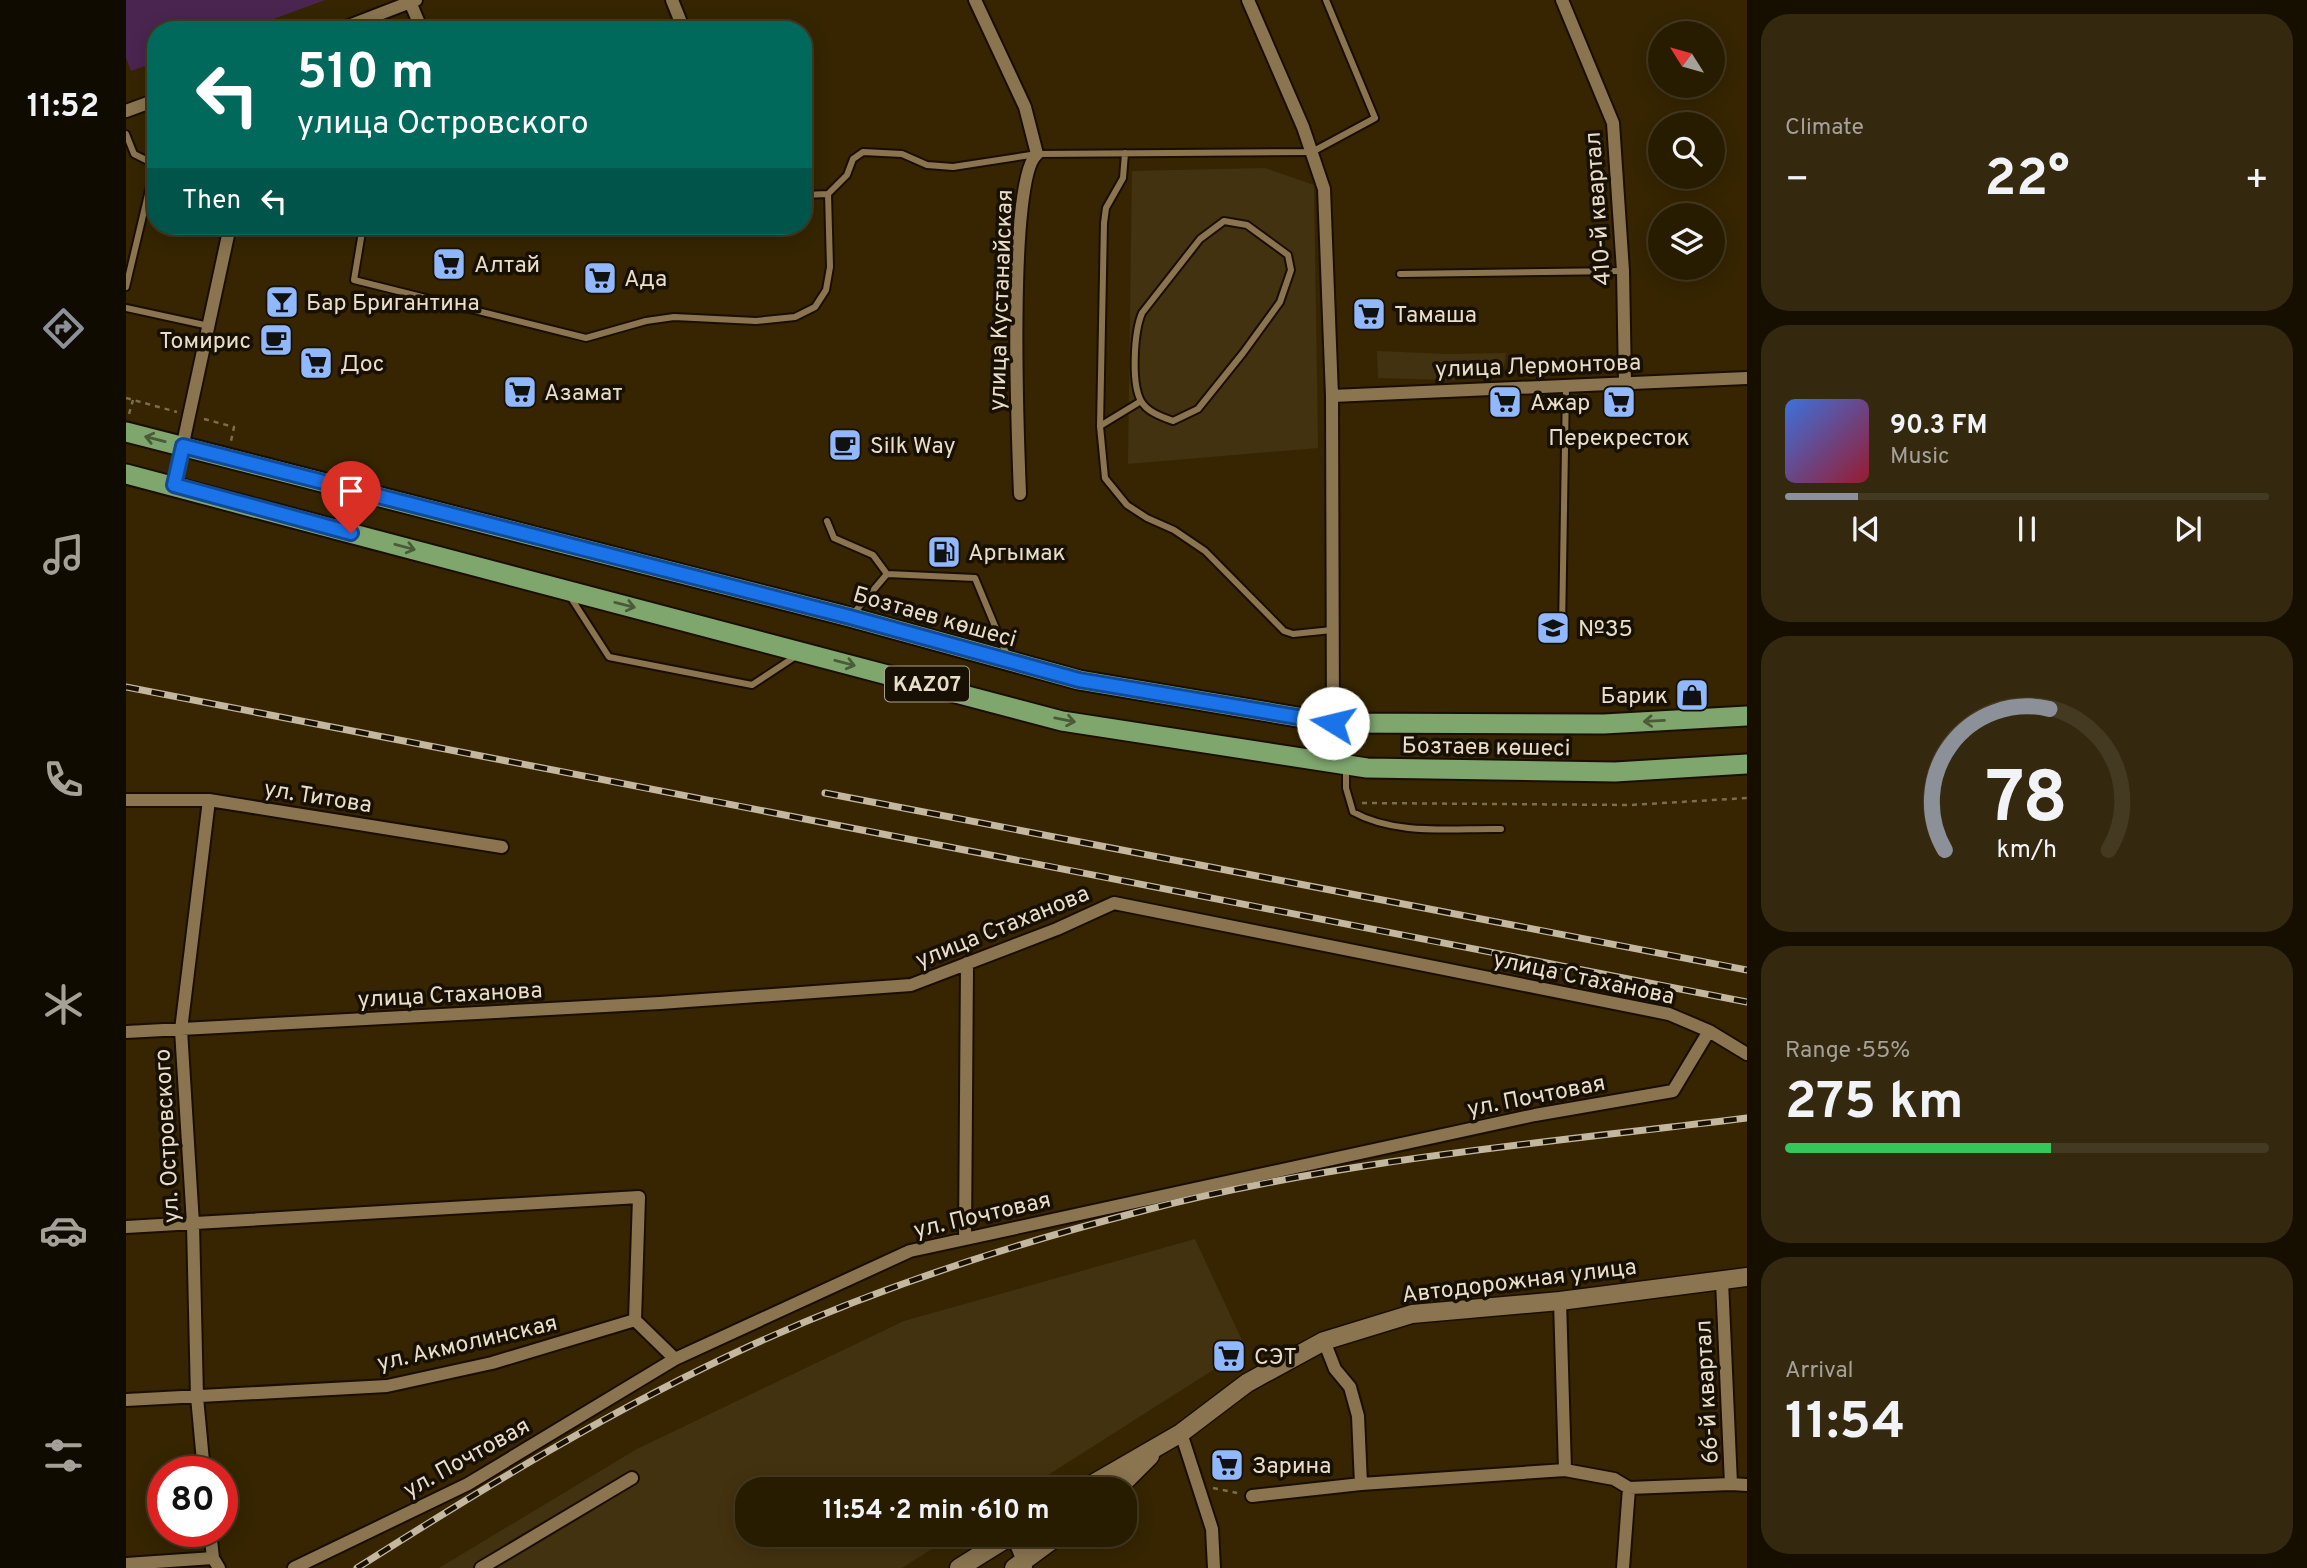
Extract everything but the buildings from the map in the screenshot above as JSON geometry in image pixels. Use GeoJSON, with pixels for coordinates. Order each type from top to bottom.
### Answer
{"type":"FeatureCollection","features":[{"type":"Feature","properties":{"kind":"highway","name":"Бозтаев көшесі"},"geometry":{"type":"LineString","coordinates":[[127,425],[183,446],[850,617],[1079,680],[1333,723],[1604,724],[1747,716]]}},
{"type":"Feature","properties":{"kind":"highway","name":"Бозтаев көшесі"},"geometry":{"type":"LineString","coordinates":[[126,474],[1062,720],[1337,764],[1615,772],[1747,764]]}},
{"type":"Feature","properties":{"kind":"main road","name":"Автодорожная улица"},"geometry":{"type":"LineString","coordinates":[[1105,1477],[1181,1433],[1247,1383],[1324,1340],[1412,1314],[1560,1301],[1747,1277]]}},
{"type":"Feature","properties":{"kind":"main road","name":"Автодорожная улица"},"geometry":{"type":"LineString","coordinates":[[1129,1477],[1163,1444]]}},
{"type":"Feature","properties":{"kind":"main road"},"geometry":{"type":"LineString","coordinates":[[959,1568],[993,1547]]}},
{"type":"Feature","properties":{"kind":"main road"},"geometry":{"type":"LineString","coordinates":[[1022,1566],[1045,1547]]}},
{"type":"Feature","properties":{"kind":"street"},"geometry":{"type":"LineString","coordinates":[[672,0],[680,21]]}},
{"type":"Feature","properties":{"kind":"street"},"geometry":{"type":"LineString","coordinates":[[975,0],[1026,107],[1037,154]]}},
{"type":"Feature","properties":{"kind":"street"},"geometry":{"type":"LineString","coordinates":[[1248,0],[1312,152],[1324,189],[1332,396],[1333,723],[1337,764]]}},
{"type":"Feature","properties":{"kind":"street","name":"410-й квартал"},"geometry":{"type":"LineString","coordinates":[[1562,0],[1613,123],[1623,271],[1625,383]]}},
{"type":"Feature","properties":{"kind":"street"},"geometry":{"type":"LineString","coordinates":[[361,21],[413,1],[419,21]]}},
{"type":"Feature","properties":{"kind":"street"},"geometry":{"type":"LineString","coordinates":[[126,111],[147,103]]}},
{"type":"Feature","properties":{"kind":"street","name":"улица Кустанайская"},"geometry":{"type":"LineString","coordinates":[[1020,495],[1014,352],[1026,171],[1030,159],[1037,154]]}},
{"type":"Feature","properties":{"kind":"street"},"geometry":{"type":"LineString","coordinates":[[174,485],[228,235]]}},
{"type":"Feature","properties":{"kind":"street","name":"улица Лермонтова"},"geometry":{"type":"LineString","coordinates":[[1332,396],[1747,378]]}},
{"type":"Feature","properties":{"kind":"street","name":"ул. Титова"},"geometry":{"type":"LineString","coordinates":[[126,800],[209,800],[502,847]]}},
{"type":"Feature","properties":{"kind":"street","name":"ул. Островского"},"geometry":{"type":"LineString","coordinates":[[203,1456],[197,1397],[193,1224],[181,1030],[209,800]]}},
{"type":"Feature","properties":{"kind":"street","name":"улица Стаханова"},"geometry":{"type":"LineString","coordinates":[[126,1032],[646,1004],[911,985],[1057,929],[1114,903],[1669,1014],[1709,1031],[1747,1054]]}},
{"type":"Feature","properties":{"kind":"street"},"geometry":{"type":"LineString","coordinates":[[965,1239],[967,963]]}},
{"type":"Feature","properties":{"kind":"street","name":"ул. Почтовая"},"geometry":{"type":"LineString","coordinates":[[294,1568],[468,1484],[675,1359],[909,1251],[1535,1115],[1673,1091],[1709,1031]]}},
{"type":"Feature","properties":{"kind":"street"},"geometry":{"type":"LineString","coordinates":[[126,1227],[639,1197],[635,1320],[675,1359]]}},
{"type":"Feature","properties":{"kind":"street","name":"66-й квартал"},"geometry":{"type":"LineString","coordinates":[[1722,1281],[1731,1484],[1747,1485]]}},
{"type":"Feature","properties":{"kind":"street"},"geometry":{"type":"LineString","coordinates":[[1560,1301],[1565,1470]]}},
{"type":"Feature","properties":{"kind":"street","name":"ул. Акмолинская"},"geometry":{"type":"LineString","coordinates":[[126,1400],[387,1386],[492,1363],[635,1320]]}},
{"type":"Feature","properties":{"kind":"street"},"geometry":{"type":"LineString","coordinates":[[1324,1340],[1335,1369],[1350,1387],[1358,1416],[1361,1483]]}},
{"type":"Feature","properties":{"kind":"street"},"geometry":{"type":"LineString","coordinates":[[1181,1433],[1200,1485],[1212,1529],[1214,1568]]}},
{"type":"Feature","properties":{"kind":"street"},"geometry":{"type":"LineString","coordinates":[[1252,1496],[1361,1483],[1565,1470],[1614,1479],[1629,1488],[1731,1484]]}},
{"type":"Feature","properties":{"kind":"street"},"geometry":{"type":"LineString","coordinates":[[481,1568],[632,1478]]}},
{"type":"Feature","properties":{"kind":"street"},"geometry":{"type":"LineString","coordinates":[[1623,1568],[1629,1488]]}},
{"type":"Feature","properties":{"kind":"street"},"geometry":{"type":"LineString","coordinates":[[1016,1547],[1022,1566]]}},
{"type":"Feature","properties":{"kind":"street"},"geometry":{"type":"LineString","coordinates":[[126,1564],[216,1563]]}},
{"type":"Feature","properties":{"kind":"lane"},"geometry":{"type":"LineString","coordinates":[[812,195],[828,194],[847,175],[853,159],[863,152],[902,154],[927,165],[953,167],[1037,154],[1312,152],[1376,118],[1326,0]]}},
{"type":"Feature","properties":{"kind":"lane"},"geometry":{"type":"LineString","coordinates":[[126,134],[134,154],[147,161]]}},
{"type":"Feature","properties":{"kind":"lane"},"geometry":{"type":"LineString","coordinates":[[1125,153],[1123,178],[1105,213],[1100,426],[1105,478],[1127,505],[1147,519],[1174,530],[1205,551],[1284,631],[1293,634],[1332,630]]}},
{"type":"Feature","properties":{"kind":"lane"},"geometry":{"type":"LineString","coordinates":[[126,157],[134,154]]}},
{"type":"Feature","properties":{"kind":"lane"},"geometry":{"type":"LineString","coordinates":[[362,235],[354,280],[586,338],[646,321],[674,317],[756,321],[795,317],[816,307],[827,290],[830,267],[828,194]]}},
{"type":"Feature","properties":{"kind":"lane"},"geometry":{"type":"LineString","coordinates":[[126,287],[147,199]]}},
{"type":"Feature","properties":{"kind":"lane"},"geometry":{"type":"LineString","coordinates":[[1224,221],[1247,225],[1288,255],[1292,270],[1280,302],[1198,409],[1173,421],[1157,416],[1141,401],[1135,356],[1137,324],[1142,313],[1200,239],[1224,221]]}},
{"type":"Feature","properties":{"kind":"lane"},"geometry":{"type":"LineString","coordinates":[[1400,274],[1623,271]]}},
{"type":"Feature","properties":{"kind":"lane"},"geometry":{"type":"LineString","coordinates":[[126,308],[209,326]]}},
{"type":"Feature","properties":{"kind":"lane"},"geometry":{"type":"LineString","coordinates":[[1562,630],[1566,384]]}},
{"type":"Feature","properties":{"kind":"lane"},"geometry":{"type":"LineString","coordinates":[[1100,426],[1141,401]]}},
{"type":"Feature","properties":{"kind":"lane"},"geometry":{"type":"LineString","coordinates":[[827,521],[834,538],[873,555],[887,574]]}},
{"type":"Feature","properties":{"kind":"lane"},"geometry":{"type":"LineString","coordinates":[[850,617],[887,574]]}},
{"type":"Feature","properties":{"kind":"lane"},"geometry":{"type":"LineString","coordinates":[[887,574],[975,578],[1010,663]]}},
{"type":"Feature","properties":{"kind":"lane"},"geometry":{"type":"LineString","coordinates":[[566,590],[609,657],[752,685],[802,651]]}},
{"type":"Feature","properties":{"kind":"lane"},"geometry":{"type":"LineString","coordinates":[[1337,764],[1353,812],[1370,821],[1392,826],[1501,829]]}},
{"type":"Feature","properties":{"kind":"path"},"geometry":{"type":"LineString","coordinates":[[127,425],[133,400]]}},
{"type":"Feature","properties":{"kind":"path"},"geometry":{"type":"LineString","coordinates":[[1351,803],[1630,805],[1747,799]]}},
{"type":"Feature","properties":{"kind":"path"},"geometry":{"type":"LineString","coordinates":[[1200,1485],[1252,1496]]}},
{"type":"Feature","properties":{"kind":"shaded area"},"geometry":{"type":"Polygon","coordinates":[[[126,0],[325,0],[268,21],[147,21],[147,65],[131,71],[126,58],[126,0]]]}},
{"type":"Feature","properties":{"kind":"shaded area"},"geometry":{"type":"Polygon","coordinates":[[[1265,168],[1314,185],[1318,448],[1128,464],[1132,171],[1265,168]]]}},
{"type":"Feature","properties":{"kind":"shaded area"},"geometry":{"type":"Polygon","coordinates":[[[1377,351],[1506,353],[1504,367],[1473,371],[1453,380],[1378,378],[1377,351]]]}},
{"type":"Feature","properties":{"kind":"shaded area"},"geometry":{"type":"Polygon","coordinates":[[[1195,1239],[1246,1349],[1045,1477],[735,1477],[735,1547],[935,1547],[902,1568],[439,1568],[637,1449],[904,1321],[1195,1239]]]}},
{"type":"Feature","properties":{"kind":"railway"},"geometry":{"type":"LineString","coordinates":[[126,687],[1747,1002]]}},
{"type":"Feature","properties":{"kind":"railway"},"geometry":{"type":"LineString","coordinates":[[825,793],[1747,970]]}},
{"type":"Feature","properties":{"kind":"railway"},"geometry":{"type":"LineString","coordinates":[[357,1568],[551,1450],[701,1369],[846,1305],[990,1254],[1138,1212],[1288,1179],[1441,1155],[1747,1118]]}},
{"type":"Feature","properties":{"kind":"place","name":"Алтай"},"geometry":{"type":"Point","coordinates":[449,264]}},
{"type":"Feature","properties":{"kind":"place","name":"Ада"},"geometry":{"type":"Point","coordinates":[600,278]}},
{"type":"Feature","properties":{"kind":"place","name":"Бар Бригантина"},"geometry":{"type":"Point","coordinates":[282,302]}},
{"type":"Feature","properties":{"kind":"place","name":"Тамаша"},"geometry":{"type":"Point","coordinates":[1369,314]}},
{"type":"Feature","properties":{"kind":"place","name":"Томирис"},"geometry":{"type":"Point","coordinates":[276,340]}},
{"type":"Feature","properties":{"kind":"place","name":"Дос"},"geometry":{"type":"Point","coordinates":[316,363]}},
{"type":"Feature","properties":{"kind":"place","name":"Азамат"},"geometry":{"type":"Point","coordinates":[520,392]}},
{"type":"Feature","properties":{"kind":"place","name":"Ажар"},"geometry":{"type":"Point","coordinates":[1505,402]}},
{"type":"Feature","properties":{"kind":"place","name":"Перекресток"},"geometry":{"type":"Point","coordinates":[1619,402]}},
{"type":"Feature","properties":{"kind":"place","name":"Silk Way"},"geometry":{"type":"Point","coordinates":[845,445]}},
{"type":"Feature","properties":{"kind":"place","name":"Аргымак"},"geometry":{"type":"Point","coordinates":[944,552]}},
{"type":"Feature","properties":{"kind":"place","name":"№35"},"geometry":{"type":"Point","coordinates":[1553,628]}},
{"type":"Feature","properties":{"kind":"place","name":"Барик"},"geometry":{"type":"Point","coordinates":[1692,695]}},
{"type":"Feature","properties":{"kind":"place","name":"СЭТ"},"geometry":{"type":"Point","coordinates":[1229,1356]}},
{"type":"Feature","properties":{"kind":"place","name":"Зарина"},"geometry":{"type":"Point","coordinates":[1227,1465]}},
{"type":"Feature","properties":{"kind":"route"},"geometry":{"type":"LineString","coordinates":[[351,533],[174,485],[183,446],[850,617],[1079,680],[1333,723]]}}]}
